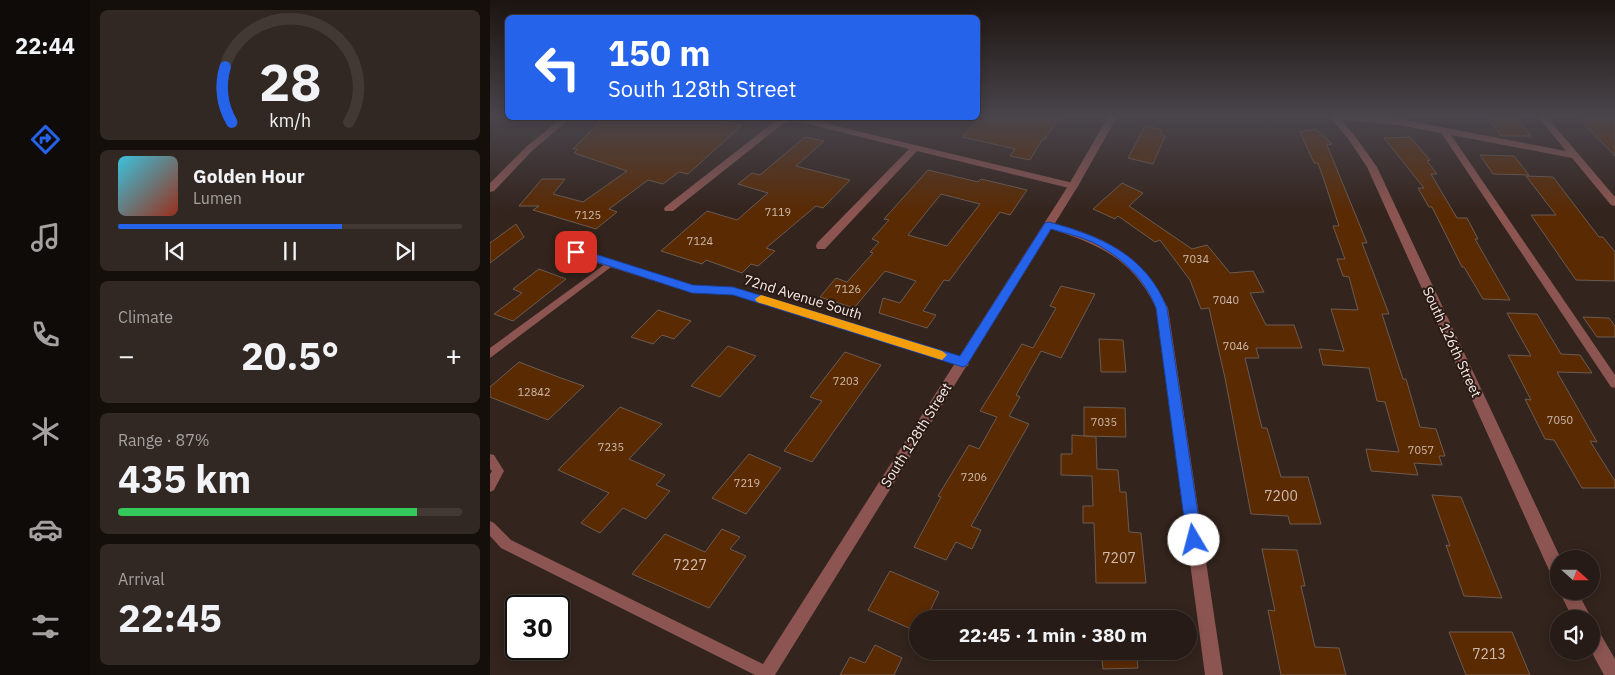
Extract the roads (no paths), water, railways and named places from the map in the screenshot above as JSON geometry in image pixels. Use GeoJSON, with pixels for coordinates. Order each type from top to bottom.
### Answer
{"type":"FeatureCollection","features":[{"type":"Feature","properties":{"kind":"street"},"geometry":{"type":"LineString","coordinates":[[490,189],[530,148]]}},
{"type":"Feature","properties":{"kind":"street"},"geometry":{"type":"LineString","coordinates":[[669,209],[746,148]]}},
{"type":"Feature","properties":{"kind":"street"},"geometry":{"type":"LineString","coordinates":[[821,246],[914,148]]}},
{"type":"Feature","properties":{"kind":"street"},"geometry":{"type":"LineString","coordinates":[[916,148],[1073,186]]}},
{"type":"Feature","properties":{"kind":"street","name":"South 128th Street"},"geometry":{"type":"LineString","coordinates":[[765,674],[1049,225],[1095,148]]}},
{"type":"Feature","properties":{"kind":"street","name":"South 126th Street"},"geometry":{"type":"LineString","coordinates":[[1359,148],[1372,167],[1550,553]]}},
{"type":"Feature","properties":{"kind":"street"},"geometry":{"type":"LineString","coordinates":[[1536,148],[1576,156]]}},
{"type":"Feature","properties":{"kind":"street"},"geometry":{"type":"LineString","coordinates":[[1569,148],[1615,203]]}},
{"type":"Feature","properties":{"kind":"street"},"geometry":{"type":"LineString","coordinates":[[1049,225],[1096,240],[1124,258],[1146,278],[1156,292],[1162,308],[1214,675]]}},
{"type":"Feature","properties":{"kind":"street","name":"72nd Avenue South"},"geometry":{"type":"LineString","coordinates":[[576,252],[692,289],[733,291],[963,362]]}},
{"type":"Feature","properties":{"kind":"street"},"geometry":{"type":"LineString","coordinates":[[1600,650],[1614,675]]}},
{"type":"Feature","properties":{"kind":"lane"},"geometry":{"type":"LineString","coordinates":[[1456,148],[1615,384]]}},
{"type":"Feature","properties":{"kind":"lane"},"geometry":{"type":"LineString","coordinates":[[490,354],[612,262]]}},
{"type":"Feature","properties":{"kind":"lane"},"geometry":{"type":"LineString","coordinates":[[490,459],[498,471],[490,486]]}},
{"type":"Feature","properties":{"kind":"lane"},"geometry":{"type":"LineString","coordinates":[[490,527],[506,544],[765,674]]}}]}
